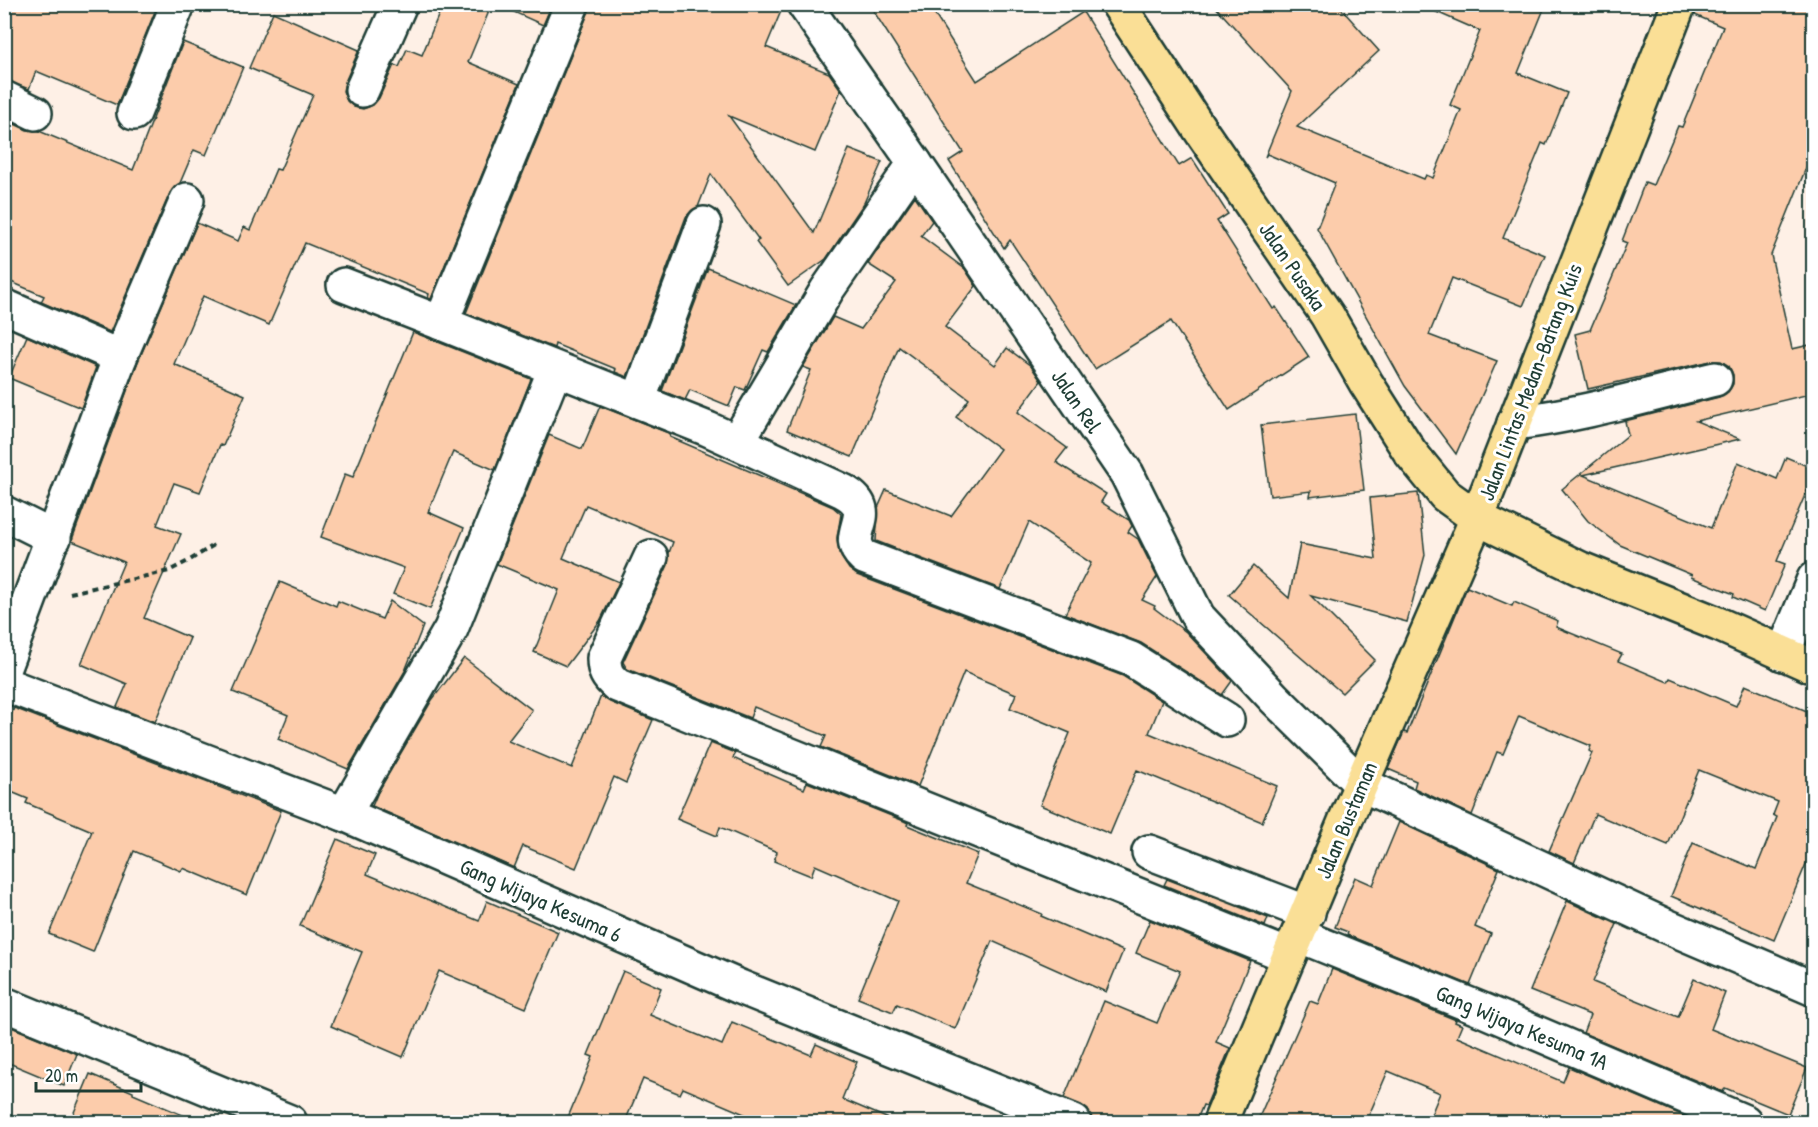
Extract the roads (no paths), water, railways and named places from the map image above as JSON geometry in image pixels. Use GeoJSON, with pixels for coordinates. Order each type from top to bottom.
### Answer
{"type":"FeatureCollection","features":[{"type":"Feature","properties":{"kind":"main road","name":"Jalan Pusaka"},"geometry":{"type":"LineString","coordinates":[[1118,4],[1201,131],[1327,315],[1365,383],[1410,452],[1445,495],[1477,518]]}},
{"type":"Feature","properties":{"kind":"main road","name":"Jalan Lintas Medan–Batang Kuis"},"geometry":{"type":"LineString","coordinates":[[1679,4],[1477,518],[1581,569],[1718,624],[1814,667]]}},
{"type":"Feature","properties":{"kind":"main road","name":"Jalan Bustaman"},"geometry":{"type":"LineString","coordinates":[[1220,1122],[1361,784],[1477,518]]}},
{"type":"Feature","properties":{"kind":"street"},"geometry":{"type":"LineString","coordinates":[[134,113],[178,4]]}},
{"type":"Feature","properties":{"kind":"street"},"geometry":{"type":"LineString","coordinates":[[362,90],[400,4]]}},
{"type":"Feature","properties":{"kind":"street"},"geometry":{"type":"LineString","coordinates":[[441,323],[572,4]]}},
{"type":"Feature","properties":{"kind":"street","name":"Jalan Rel"},"geometry":{"type":"LineString","coordinates":[[804,4],[1127,474],[1198,617],[1274,698],[1361,784],[1653,920],[1814,989]]}},
{"type":"Feature","properties":{"kind":"street"},"geometry":{"type":"LineString","coordinates":[[4,98],[35,113]]}},
{"type":"Feature","properties":{"kind":"street"},"geometry":{"type":"LineString","coordinates":[[737,442],[827,290],[915,163]]}},
{"type":"Feature","properties":{"kind":"street"},"geometry":{"type":"LineString","coordinates":[[4,667],[29,606],[120,357],[188,200]]}},
{"type":"Feature","properties":{"kind":"street"},"geometry":{"type":"LineString","coordinates":[[638,401],[704,224]]}},
{"type":"Feature","properties":{"kind":"street"},"geometry":{"type":"LineString","coordinates":[[344,285],[737,442],[852,496],[858,502],[861,511],[854,544],[864,556],[1131,659],[1227,720]]}},
{"type":"Feature","properties":{"kind":"street"},"geometry":{"type":"LineString","coordinates":[[4,306],[120,357]]}},
{"type":"Feature","properties":{"kind":"street"},"geometry":{"type":"LineString","coordinates":[[344,814],[451,629],[555,369]]}},
{"type":"Feature","properties":{"kind":"street"},"geometry":{"type":"LineString","coordinates":[[1514,423],[1569,414],[1715,379]]}},
{"type":"Feature","properties":{"kind":"street"},"geometry":{"type":"LineString","coordinates":[[4,513],[54,538]]}},
{"type":"Feature","properties":{"kind":"street"},"geometry":{"type":"LineString","coordinates":[[651,557],[604,658],[604,668],[608,678],[617,685],[1298,934]]}},
{"type":"Feature","properties":{"kind":"street"},"geometry":{"type":"LineString","coordinates":[[1783,654],[1814,579]]}},
{"type":"Feature","properties":{"kind":"street","name":"Gang Wijaya Kesuma 6"},"geometry":{"type":"LineString","coordinates":[[4,684],[344,814],[740,987],[1074,1122]]}},
{"type":"Feature","properties":{"kind":"street"},"geometry":{"type":"LineString","coordinates":[[1149,852],[1298,934]]}},
{"type":"Feature","properties":{"kind":"street","name":"Gang Wijaya Kesuma 1A"},"geometry":{"type":"LineString","coordinates":[[1298,934],[1745,1122]]}},
{"type":"Feature","properties":{"kind":"street"},"geometry":{"type":"LineString","coordinates":[[4,1004],[290,1122]]}}]}
